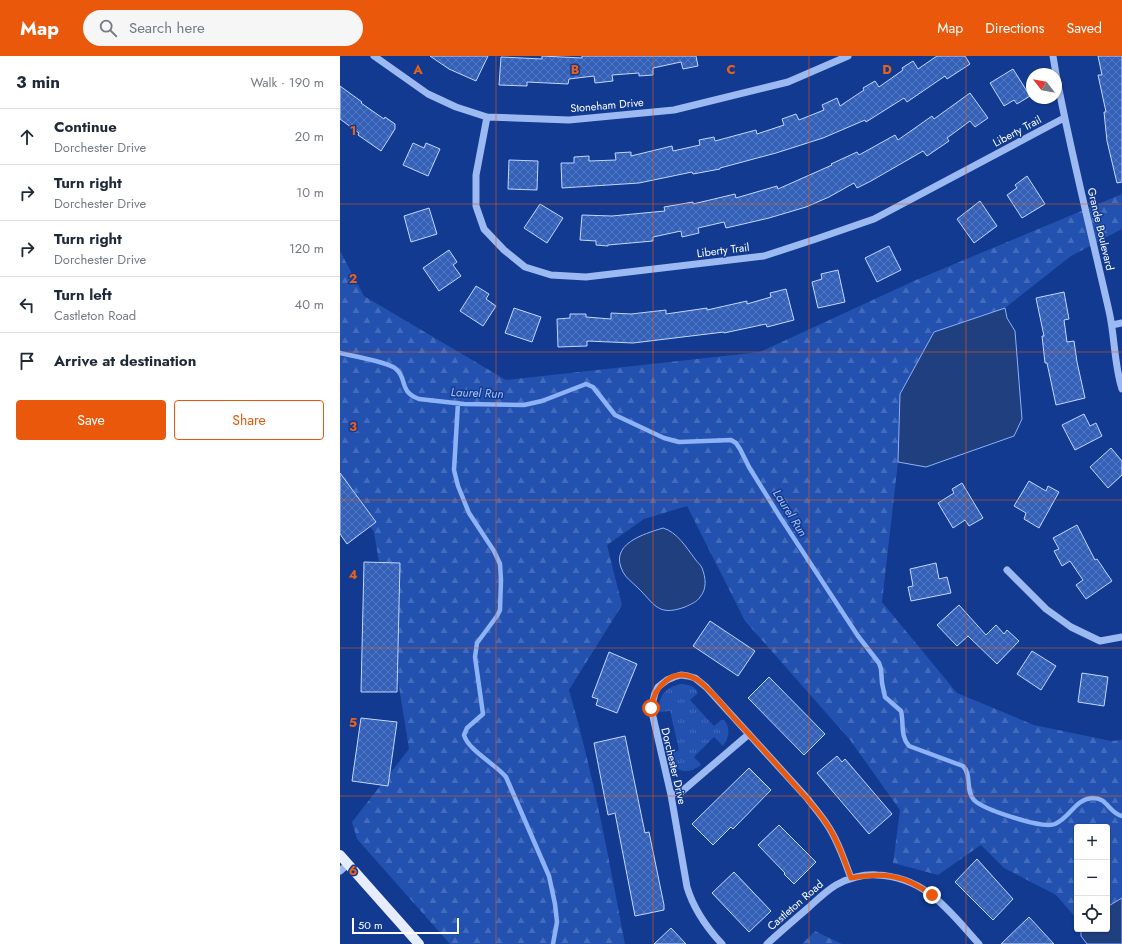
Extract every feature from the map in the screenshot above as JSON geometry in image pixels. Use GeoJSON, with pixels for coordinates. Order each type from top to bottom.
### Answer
{"type":"FeatureCollection","features":[{"type":"Feature","properties":{"kind":"main road"},"geometry":{"type":"LineString","coordinates":[[340,855],[419,944]]}},
{"type":"Feature","properties":{"kind":"street","name":"Stoneham Drive"},"geometry":{"type":"LineString","coordinates":[[374,56],[428,94],[456,107],[487,117],[569,120],[674,110],[788,82],[848,56]]}},
{"type":"Feature","properties":{"kind":"street","name":"Grande Boulevard"},"geometry":{"type":"LineString","coordinates":[[1053,56],[1055,68]]}},
{"type":"Feature","properties":{"kind":"street","name":"Grande Boulevard"},"geometry":{"type":"LineString","coordinates":[[1061,104],[1112,325],[1118,376],[1122,389]]}},
{"type":"Feature","properties":{"kind":"street","name":"Liberty Trail"},"geometry":{"type":"LineString","coordinates":[[487,117],[476,175],[476,206],[484,229],[504,250],[525,266],[551,275],[586,277],[764,256],[816,239],[874,219],[1064,118]]}},
{"type":"Feature","properties":{"kind":"street"},"geometry":{"type":"LineString","coordinates":[[1112,325],[1122,323]]}},
{"type":"Feature","properties":{"kind":"street"},"geometry":{"type":"LineString","coordinates":[[1007,570],[1046,608],[1071,627],[1100,641],[1122,637]]}},
{"type":"Feature","properties":{"kind":"street","name":"Dorchester Drive"},"geometry":{"type":"LineString","coordinates":[[722,944],[698,914],[691,900],[687,887],[671,795],[651,708],[655,693],[662,683],[681,675],[695,678],[706,687],[807,798],[827,824],[843,856],[851,878]]}},
{"type":"Feature","properties":{"kind":"street"},"geometry":{"type":"LineString","coordinates":[[671,795],[680,792],[749,734]]}},
{"type":"Feature","properties":{"kind":"street"},"geometry":{"type":"LineString","coordinates":[[340,871],[348,864]]}},
{"type":"Feature","properties":{"kind":"street","name":"Castleton Road"},"geometry":{"type":"LineString","coordinates":[[767,944],[824,893],[851,878],[870,875],[881,875],[905,880],[919,885],[946,906],[979,944]]}},
{"type":"Feature","properties":{"kind":"green space"},"geometry":{"type":"Polygon","coordinates":[[[1122,194],[1122,229],[1071,256],[1005,308],[934,332],[900,394],[898,462],[882,602],[957,693],[1034,725],[1111,741],[1122,740],[1122,898],[1110,905],[1110,824],[1074,824],[1074,916],[1056,895],[1004,868],[981,845],[938,875],[893,863],[900,810],[850,740],[745,621],[687,506],[644,519],[607,545],[622,605],[569,690],[593,784],[625,944],[450,944],[357,839],[352,822],[409,749],[374,532],[340,484],[340,251],[364,296],[506,380],[760,352],[916,280],[1122,194]]]}},
{"type":"Feature","properties":{"kind":"green space"},"geometry":{"type":"Polygon","coordinates":[[[680,684],[691,686],[697,691],[698,693],[690,700],[714,726],[721,720],[724,720],[728,726],[727,740],[723,746],[714,737],[694,757],[701,764],[700,766],[689,771],[680,770],[670,760],[668,754],[679,750],[670,711],[659,711],[660,701],[664,693],[670,688],[680,684]]]}},
{"type":"Feature","properties":{"kind":"green space"},"geometry":{"type":"Polygon","coordinates":[[[815,931],[842,944],[802,944],[815,931]]]}},
{"type":"Feature","properties":{"kind":"shaded area"},"geometry":{"type":"Polygon","coordinates":[[[1005,308],[1007,318],[1015,331],[1022,419],[1014,436],[926,467],[898,462],[900,394],[934,332],[1005,308]]]}},
{"type":"Feature","properties":{"kind":"shaded area"},"geometry":{"type":"Polygon","coordinates":[[[663,528],[677,536],[685,545],[701,567],[705,579],[705,587],[699,599],[694,603],[676,610],[662,610],[657,607],[626,576],[620,562],[620,554],[624,547],[630,542],[647,533],[663,528]]]}},
{"type":"Feature","properties":{"kind":"shaded area"},"geometry":{"type":"Polygon","coordinates":[[[1122,898],[1122,944],[1087,944],[1081,936],[1081,932],[1110,932],[1110,905],[1122,898]]]}},
{"type":"Feature","properties":{"kind":"building"},"geometry":{"type":"Polygon","coordinates":[[[430,56],[488,56],[476,81],[449,69],[430,56]]]}},
{"type":"Feature","properties":{"kind":"building"},"geometry":{"type":"Polygon","coordinates":[[[542,56],[582,58],[582,56],[696,56],[698,66],[683,69],[681,62],[653,68],[653,75],[639,76],[639,73],[612,75],[613,81],[595,83],[594,76],[569,79],[568,84],[527,82],[527,86],[499,85],[501,57],[542,59],[542,56]]]}},
{"type":"Feature","properties":{"kind":"building"},"geometry":{"type":"Polygon","coordinates":[[[937,56],[965,56],[970,64],[947,79],[945,76],[907,102],[904,98],[866,122],[865,120],[823,138],[720,169],[693,174],[692,172],[639,183],[562,188],[561,163],[574,163],[574,157],[589,156],[589,161],[616,160],[615,153],[631,152],[631,156],[672,146],[673,151],[700,145],[699,140],[714,137],[715,141],[756,130],[757,134],[784,125],[782,119],[796,114],[799,120],[824,110],[822,105],[837,98],[840,106],[864,90],[863,88],[875,81],[879,87],[913,61],[918,69],[937,56]]]}},
{"type":"Feature","properties":{"kind":"building"},"geometry":{"type":"Polygon","coordinates":[[[1098,56],[1122,56],[1122,182],[1117,183],[1107,141],[1104,112],[1106,112],[1098,75],[1102,75],[1098,56]]]}},
{"type":"Feature","properties":{"kind":"building"},"geometry":{"type":"Polygon","coordinates":[[[1013,69],[1026,90],[1026,98],[1017,104],[1014,100],[1004,106],[990,83],[1013,69]]]}},
{"type":"Feature","properties":{"kind":"building"},"geometry":{"type":"Polygon","coordinates":[[[340,86],[384,119],[385,117],[395,124],[395,129],[381,151],[358,135],[359,133],[340,119],[340,86]]]}},
{"type":"Feature","properties":{"kind":"building"},"geometry":{"type":"Polygon","coordinates":[[[970,93],[988,118],[975,127],[970,121],[947,138],[949,141],[927,156],[923,151],[857,188],[854,183],[829,197],[806,207],[769,218],[726,228],[724,222],[698,228],[699,233],[682,237],[681,231],[653,237],[653,241],[608,246],[596,245],[596,241],[580,240],[582,215],[612,216],[665,211],[664,207],[693,202],[693,204],[735,194],[736,198],[777,186],[778,189],[857,152],[859,155],[895,135],[898,140],[932,116],[934,119],[970,93]]]}},
{"type":"Feature","properties":{"kind":"building"},"geometry":{"type":"Polygon","coordinates":[[[413,143],[424,148],[426,143],[440,149],[428,176],[403,165],[413,143]]]}},
{"type":"Feature","properties":{"kind":"building"},"geometry":{"type":"Polygon","coordinates":[[[509,160],[538,161],[537,190],[508,189],[509,160]]]}},
{"type":"Feature","properties":{"kind":"building"},"geometry":{"type":"Polygon","coordinates":[[[1027,176],[1045,204],[1022,218],[1007,195],[1017,188],[1015,185],[1027,176]]]}},
{"type":"Feature","properties":{"kind":"building"},"geometry":{"type":"Polygon","coordinates":[[[980,201],[997,226],[974,243],[957,219],[980,201]]]}},
{"type":"Feature","properties":{"kind":"building"},"geometry":{"type":"Polygon","coordinates":[[[540,204],[563,218],[547,243],[524,228],[540,204]]]}},
{"type":"Feature","properties":{"kind":"building"},"geometry":{"type":"Polygon","coordinates":[[[429,208],[437,234],[411,242],[404,216],[429,208]]]}},
{"type":"Feature","properties":{"kind":"building"},"geometry":{"type":"Polygon","coordinates":[[[889,246],[901,270],[877,282],[865,258],[889,246]]]}},
{"type":"Feature","properties":{"kind":"building"},"geometry":{"type":"Polygon","coordinates":[[[449,250],[457,262],[453,265],[461,276],[439,291],[423,268],[449,250]]]}},
{"type":"Feature","properties":{"kind":"building"},"geometry":{"type":"Polygon","coordinates":[[[838,270],[845,302],[818,308],[812,282],[822,279],[821,274],[838,270]]]}},
{"type":"Feature","properties":{"kind":"building"},"geometry":{"type":"Polygon","coordinates":[[[476,286],[489,294],[486,299],[496,306],[483,326],[460,311],[476,286]]]}},
{"type":"Feature","properties":{"kind":"building"},"geometry":{"type":"Polygon","coordinates":[[[786,289],[794,320],[767,327],[766,324],[724,333],[633,343],[587,341],[587,346],[558,347],[557,319],[570,318],[570,314],[586,314],[586,317],[611,319],[611,313],[631,314],[666,310],[666,314],[707,308],[707,310],[747,301],[747,304],[771,297],[770,293],[786,289]]]}},
{"type":"Feature","properties":{"kind":"building"},"geometry":{"type":"Polygon","coordinates":[[[1064,292],[1069,319],[1064,320],[1067,342],[1074,341],[1085,398],[1056,405],[1047,363],[1045,363],[1042,336],[1044,336],[1036,298],[1064,292]]]}},
{"type":"Feature","properties":{"kind":"building"},"geometry":{"type":"Polygon","coordinates":[[[514,308],[541,317],[532,342],[505,333],[514,308]]]}},
{"type":"Feature","properties":{"kind":"building"},"geometry":{"type":"Polygon","coordinates":[[[1084,414],[1090,426],[1096,423],[1102,436],[1075,450],[1062,425],[1084,414]]]}},
{"type":"Feature","properties":{"kind":"building"},"geometry":{"type":"Polygon","coordinates":[[[1111,448],[1122,461],[1122,475],[1108,488],[1090,467],[1111,448]]]}},
{"type":"Feature","properties":{"kind":"building"},"geometry":{"type":"Polygon","coordinates":[[[340,473],[376,522],[347,544],[340,534],[340,473]]]}},
{"type":"Feature","properties":{"kind":"building"},"geometry":{"type":"Polygon","coordinates":[[[1029,481],[1046,491],[1048,486],[1059,492],[1039,528],[1024,519],[1026,513],[1014,506],[1029,481]]]}},
{"type":"Feature","properties":{"kind":"building"},"geometry":{"type":"Polygon","coordinates":[[[962,483],[983,518],[969,526],[965,520],[953,528],[938,503],[954,493],[952,489],[962,483]]]}},
{"type":"Feature","properties":{"kind":"building"},"geometry":{"type":"Polygon","coordinates":[[[1077,525],[1095,560],[1097,559],[1112,581],[1086,599],[1076,585],[1083,580],[1070,561],[1062,566],[1054,551],[1059,549],[1053,538],[1077,525]]]}},
{"type":"Feature","properties":{"kind":"building"},"geometry":{"type":"Polygon","coordinates":[[[364,562],[400,563],[397,692],[361,692],[364,562]]]}},
{"type":"Feature","properties":{"kind":"building"},"geometry":{"type":"Polygon","coordinates":[[[936,563],[939,579],[947,577],[951,593],[911,601],[908,587],[913,586],[910,569],[936,563]]]}},
{"type":"Feature","properties":{"kind":"building"},"geometry":{"type":"Polygon","coordinates":[[[959,605],[986,635],[996,625],[1004,634],[1007,630],[1019,641],[997,664],[968,636],[957,646],[937,625],[959,605]]]}},
{"type":"Feature","properties":{"kind":"building"},"geometry":{"type":"Polygon","coordinates":[[[710,621],[755,651],[738,676],[693,646],[710,621]]]}},
{"type":"Feature","properties":{"kind":"building"},"geometry":{"type":"Polygon","coordinates":[[[1032,651],[1056,666],[1041,690],[1017,674],[1032,651]]]}},
{"type":"Feature","properties":{"kind":"building"},"geometry":{"type":"Polygon","coordinates":[[[609,652],[637,664],[617,713],[596,705],[598,699],[592,697],[609,652]]]}},
{"type":"Feature","properties":{"kind":"building"},"geometry":{"type":"Polygon","coordinates":[[[1082,673],[1108,677],[1104,706],[1078,702],[1082,673]]]}},
{"type":"Feature","properties":{"kind":"building"},"geometry":{"type":"Polygon","coordinates":[[[769,677],[825,734],[804,755],[748,698],[769,677]]]}},
{"type":"Feature","properties":{"kind":"building"},"geometry":{"type":"Polygon","coordinates":[[[361,718],[397,722],[388,786],[352,781],[361,718]]]}},
{"type":"Feature","properties":{"kind":"building"},"geometry":{"type":"Polygon","coordinates":[[[625,736],[645,833],[649,832],[664,905],[664,910],[635,916],[615,813],[608,815],[594,743],[625,736]]]}},
{"type":"Feature","properties":{"kind":"building"},"geometry":{"type":"Polygon","coordinates":[[[837,756],[842,762],[845,759],[892,814],[869,834],[817,773],[837,756]]]}},
{"type":"Feature","properties":{"kind":"building"},"geometry":{"type":"Polygon","coordinates":[[[749,768],[771,790],[733,829],[731,827],[713,845],[692,824],[749,768]]]}},
{"type":"Feature","properties":{"kind":"building"},"geometry":{"type":"Polygon","coordinates":[[[779,825],[816,862],[794,884],[758,845],[779,825]]]}},
{"type":"Feature","properties":{"kind":"building"},"geometry":{"type":"Polygon","coordinates":[[[977,859],[1013,899],[993,920],[955,882],[977,859]]]}},
{"type":"Feature","properties":{"kind":"building"},"geometry":{"type":"Polygon","coordinates":[[[734,872],[771,911],[749,932],[712,893],[734,872]]]}},
{"type":"Feature","properties":{"kind":"building"},"geometry":{"type":"Polygon","coordinates":[[[1029,917],[1054,944],[1001,944],[1029,917]]]}},
{"type":"Feature","properties":{"kind":"building"},"geometry":{"type":"Polygon","coordinates":[[[671,928],[686,944],[654,944],[671,928]]]}},
{"type":"Feature","properties":{"kind":"waterway","name":"Laurel Run"},"geometry":{"type":"LineString","coordinates":[[340,353],[392,366],[400,373],[408,392],[412,396],[419,399],[464,404],[524,405],[542,401],[586,384],[593,387],[615,415],[664,438],[679,442],[731,440],[736,443],[740,449],[749,467],[780,517],[858,636],[879,663],[885,697],[901,711],[903,734],[909,746],[963,766],[966,769],[971,796],[974,800],[989,809],[1014,818],[1039,824],[1055,824],[1065,818],[1081,802],[1092,798],[1097,798],[1105,802],[1114,812],[1122,816]]}},
{"type":"Feature","properties":{"kind":"waterway"},"geometry":{"type":"LineString","coordinates":[[458,403],[454,470],[458,486],[469,513],[494,551],[500,564],[501,580],[500,610],[477,643],[475,657],[483,714],[467,728],[464,735],[471,746],[506,777],[549,876],[557,922],[553,944]]}},
{"type":"Feature","properties":{"kind":"route"},"geometry":{"type":"LineString","coordinates":[[651,708],[655,693],[662,683],[681,675],[695,678],[706,687],[819,813],[835,839],[851,878],[870,875],[894,876],[919,885],[932,895]]}}]}
